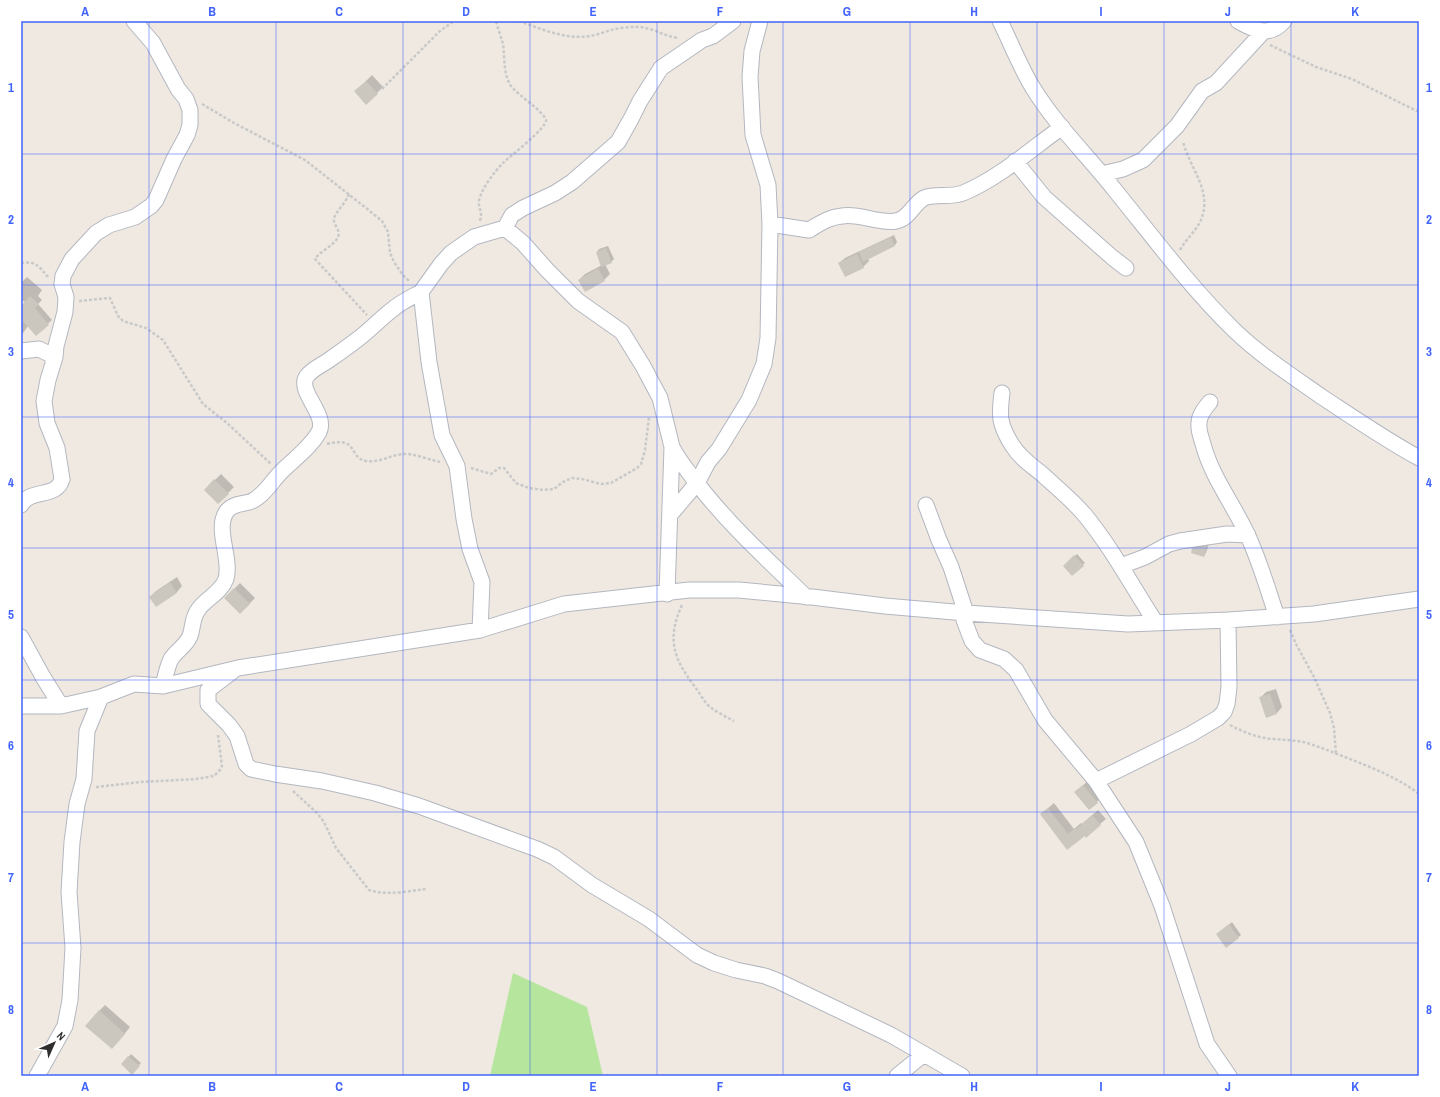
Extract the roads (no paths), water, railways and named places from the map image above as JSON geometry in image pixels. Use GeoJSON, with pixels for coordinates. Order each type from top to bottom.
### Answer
{"type":"FeatureCollection","features":[{"type":"Feature","properties":{"kind":"street"},"geometry":{"type":"LineString","coordinates":[[21,505],[26,498],[31,495],[55,489],[61,484],[62,479],[57,448],[44,411],[44,401],[66,303],[62,284],[63,276],[72,259],[96,233],[109,225],[136,217],[151,206],[156,200],[190,125],[190,110],[186,99],[178,89],[153,43],[134,21]]}},
{"type":"Feature","properties":{"kind":"street"},"geometry":{"type":"LineString","coordinates":[[163,686],[171,659],[190,637],[195,614],[198,609],[225,582],[227,560],[223,537],[225,514],[231,507],[248,504],[259,497],[280,472],[306,450],[321,428],[316,410],[304,387],[306,378],[313,371],[360,338],[394,308],[421,292],[440,264],[451,253],[474,237],[505,228],[512,215],[555,193],[572,182],[618,142],[640,101],[661,68],[702,40],[713,36],[733,21]]}},
{"type":"Feature","properties":{"kind":"street"},"geometry":{"type":"LineString","coordinates":[[670,515],[697,483],[708,462],[719,449],[749,400],[764,364],[768,338],[770,224],[768,185],[753,135],[750,77],[752,52],[758,21]]}},
{"type":"Feature","properties":{"kind":"street"},"geometry":{"type":"LineString","coordinates":[[1000,21],[1033,88],[1062,127],[1189,282],[1235,330],[1277,366],[1364,425],[1419,458]]}},
{"type":"Feature","properties":{"kind":"street"},"geometry":{"type":"LineString","coordinates":[[1238,21],[1260,35]]}},
{"type":"Feature","properties":{"kind":"street"},"geometry":{"type":"LineString","coordinates":[[1102,174],[1123,169],[1144,160],[1180,122],[1198,96],[1216,83],[1260,35],[1274,29],[1284,21]]}},
{"type":"Feature","properties":{"kind":"street"},"geometry":{"type":"LineString","coordinates":[[770,224],[809,230],[822,222],[842,216],[896,221],[903,219],[925,198],[961,194],[975,188],[1006,169],[1062,127]]}},
{"type":"Feature","properties":{"kind":"street"},"geometry":{"type":"LineString","coordinates":[[1015,161],[1044,196],[1112,258],[1126,268]]}},
{"type":"Feature","properties":{"kind":"street"},"geometry":{"type":"LineString","coordinates":[[505,228],[522,243],[578,301],[622,332],[644,366],[660,398],[672,448],[679,461],[697,483],[702,492],[716,507],[750,543],[806,597]]}},
{"type":"Feature","properties":{"kind":"street"},"geometry":{"type":"LineString","coordinates":[[421,292],[428,362],[442,435],[457,466],[464,519],[470,549],[482,582],[480,630]]}},
{"type":"Feature","properties":{"kind":"street"},"geometry":{"type":"LineString","coordinates":[[21,351],[39,349],[55,357]]}},
{"type":"Feature","properties":{"kind":"street"},"geometry":{"type":"LineString","coordinates":[[1002,393],[1000,422],[1020,457],[1041,474],[1084,514],[1121,566],[1131,585],[1156,623]]}},
{"type":"Feature","properties":{"kind":"street"},"geometry":{"type":"LineString","coordinates":[[1210,402],[1201,414],[1199,423],[1200,436],[1206,457],[1248,536],[1282,616]]}},
{"type":"Feature","properties":{"kind":"street"},"geometry":{"type":"LineString","coordinates":[[667,594],[672,448]]}},
{"type":"Feature","properties":{"kind":"street"},"geometry":{"type":"LineString","coordinates":[[926,504],[938,540],[951,567],[965,613],[964,620],[972,641],[980,650],[1004,659],[1016,670],[1045,720],[1096,781],[1139,849],[1162,906],[1207,1044],[1229,1076]]}},
{"type":"Feature","properties":{"kind":"street"},"geometry":{"type":"LineString","coordinates":[[1121,566],[1145,557],[1169,544],[1180,541],[1227,534],[1248,536]]}},
{"type":"Feature","properties":{"kind":"street"},"geometry":{"type":"LineString","coordinates":[[21,706],[61,706],[101,697],[134,684],[163,686],[238,668],[480,630],[564,604],[667,594],[689,590],[740,590],[885,606],[1128,624],[1228,620],[1314,614],[1419,599]]}},
{"type":"Feature","properties":{"kind":"street"},"geometry":{"type":"LineString","coordinates":[[1096,781],[1192,734],[1218,718],[1224,712],[1227,704],[1229,687],[1228,620]]}},
{"type":"Feature","properties":{"kind":"street"},"geometry":{"type":"LineString","coordinates":[[21,637],[61,706]]}},
{"type":"Feature","properties":{"kind":"street"},"geometry":{"type":"LineString","coordinates":[[238,668],[208,690],[208,704],[229,725],[237,736],[247,765],[251,769],[322,781],[375,793],[418,806],[537,849],[554,857],[592,885],[649,919],[697,955],[725,967],[765,976],[778,981],[856,1017],[962,1076]]}},
{"type":"Feature","properties":{"kind":"street"},"geometry":{"type":"LineString","coordinates":[[38,1076],[65,1026],[70,1000],[73,948],[70,892],[72,842],[75,815],[86,768],[87,731],[101,697]]}},
{"type":"Feature","properties":{"kind":"street"},"geometry":{"type":"LineString","coordinates":[[897,1076],[924,1054]]}}]}
